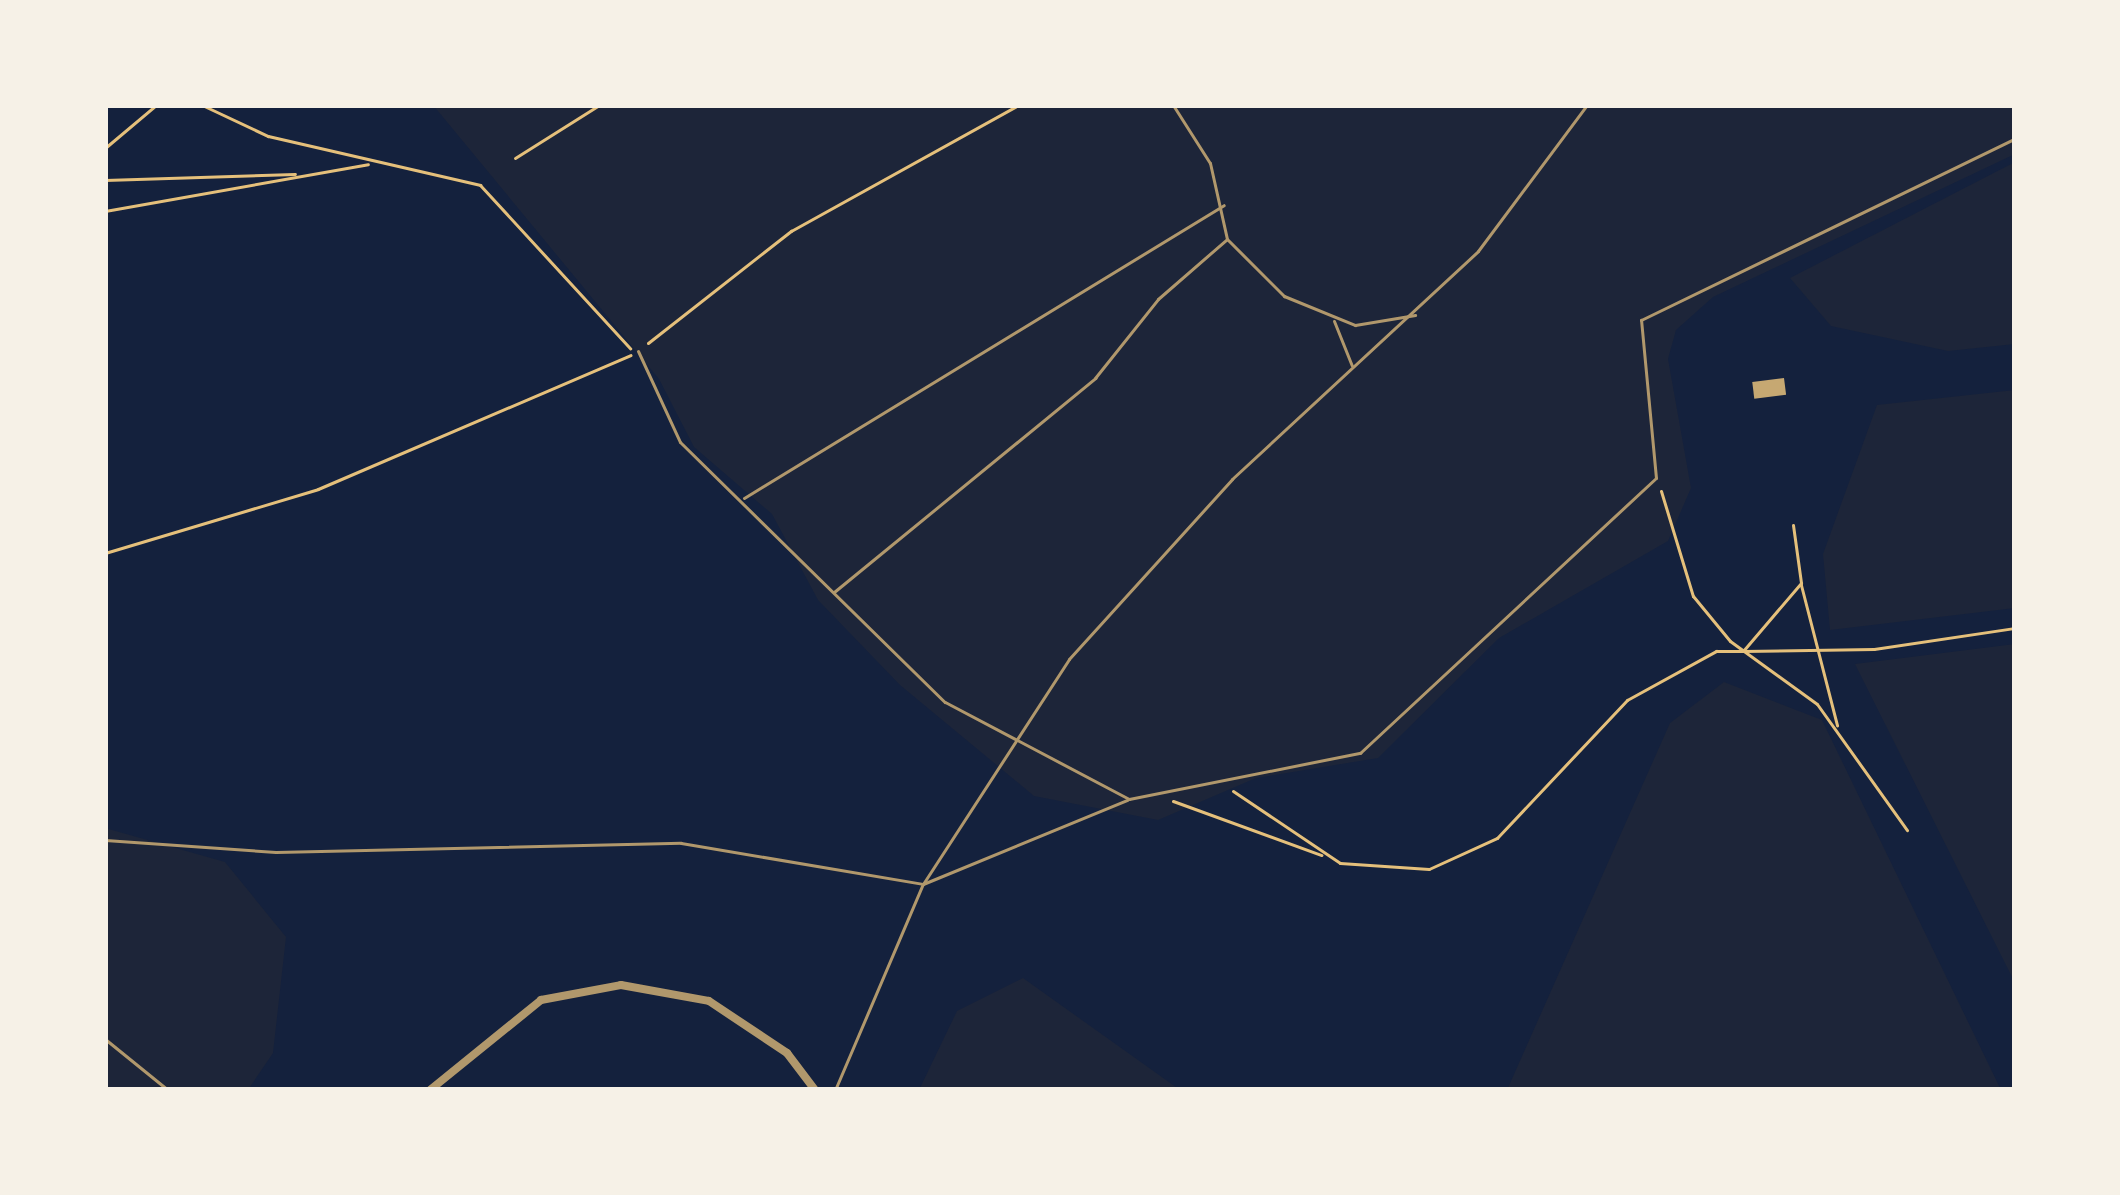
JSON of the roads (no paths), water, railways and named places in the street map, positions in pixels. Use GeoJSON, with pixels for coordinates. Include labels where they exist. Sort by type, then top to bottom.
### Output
{"type":"FeatureCollection","features":[{"type":"Feature","properties":{"kind":"street"},"geometry":{"type":"LineString","coordinates":[[430,1090],[541,1000],[621,985],[709,1001],[787,1054],[815,1090]]}},
{"type":"Feature","properties":{"kind":"lane"},"geometry":{"type":"LineString","coordinates":[[1173,105],[1224,205],[1227,239],[1284,296],[1333,320],[1416,315]]}},
{"type":"Feature","properties":{"kind":"lane"},"geometry":{"type":"LineString","coordinates":[[835,1090],[923,884],[1009,742],[1232,479],[1416,315],[1586,105]]}},
{"type":"Feature","properties":{"kind":"lane"},"geometry":{"type":"LineString","coordinates":[[105,841],[276,852],[681,843],[923,884],[1129,799],[1360,753],[1656,478],[1641,320],[2015,139]]}},
{"type":"Feature","properties":{"kind":"lane"},"geometry":{"type":"LineString","coordinates":[[744,498],[1224,205]]}},
{"type":"Feature","properties":{"kind":"lane"},"geometry":{"type":"LineString","coordinates":[[832,593],[1095,378],[1227,239]]}},
{"type":"Feature","properties":{"kind":"lane"},"geometry":{"type":"LineString","coordinates":[[1333,320],[1352,370]]}},
{"type":"Feature","properties":{"kind":"lane"},"geometry":{"type":"LineString","coordinates":[[638,351],[680,442],[744,498],[832,593],[945,702],[1009,742],[1129,799]]}},
{"type":"Feature","properties":{"kind":"lane"},"geometry":{"type":"LineString","coordinates":[[105,1040],[168,1090]]}}]}
